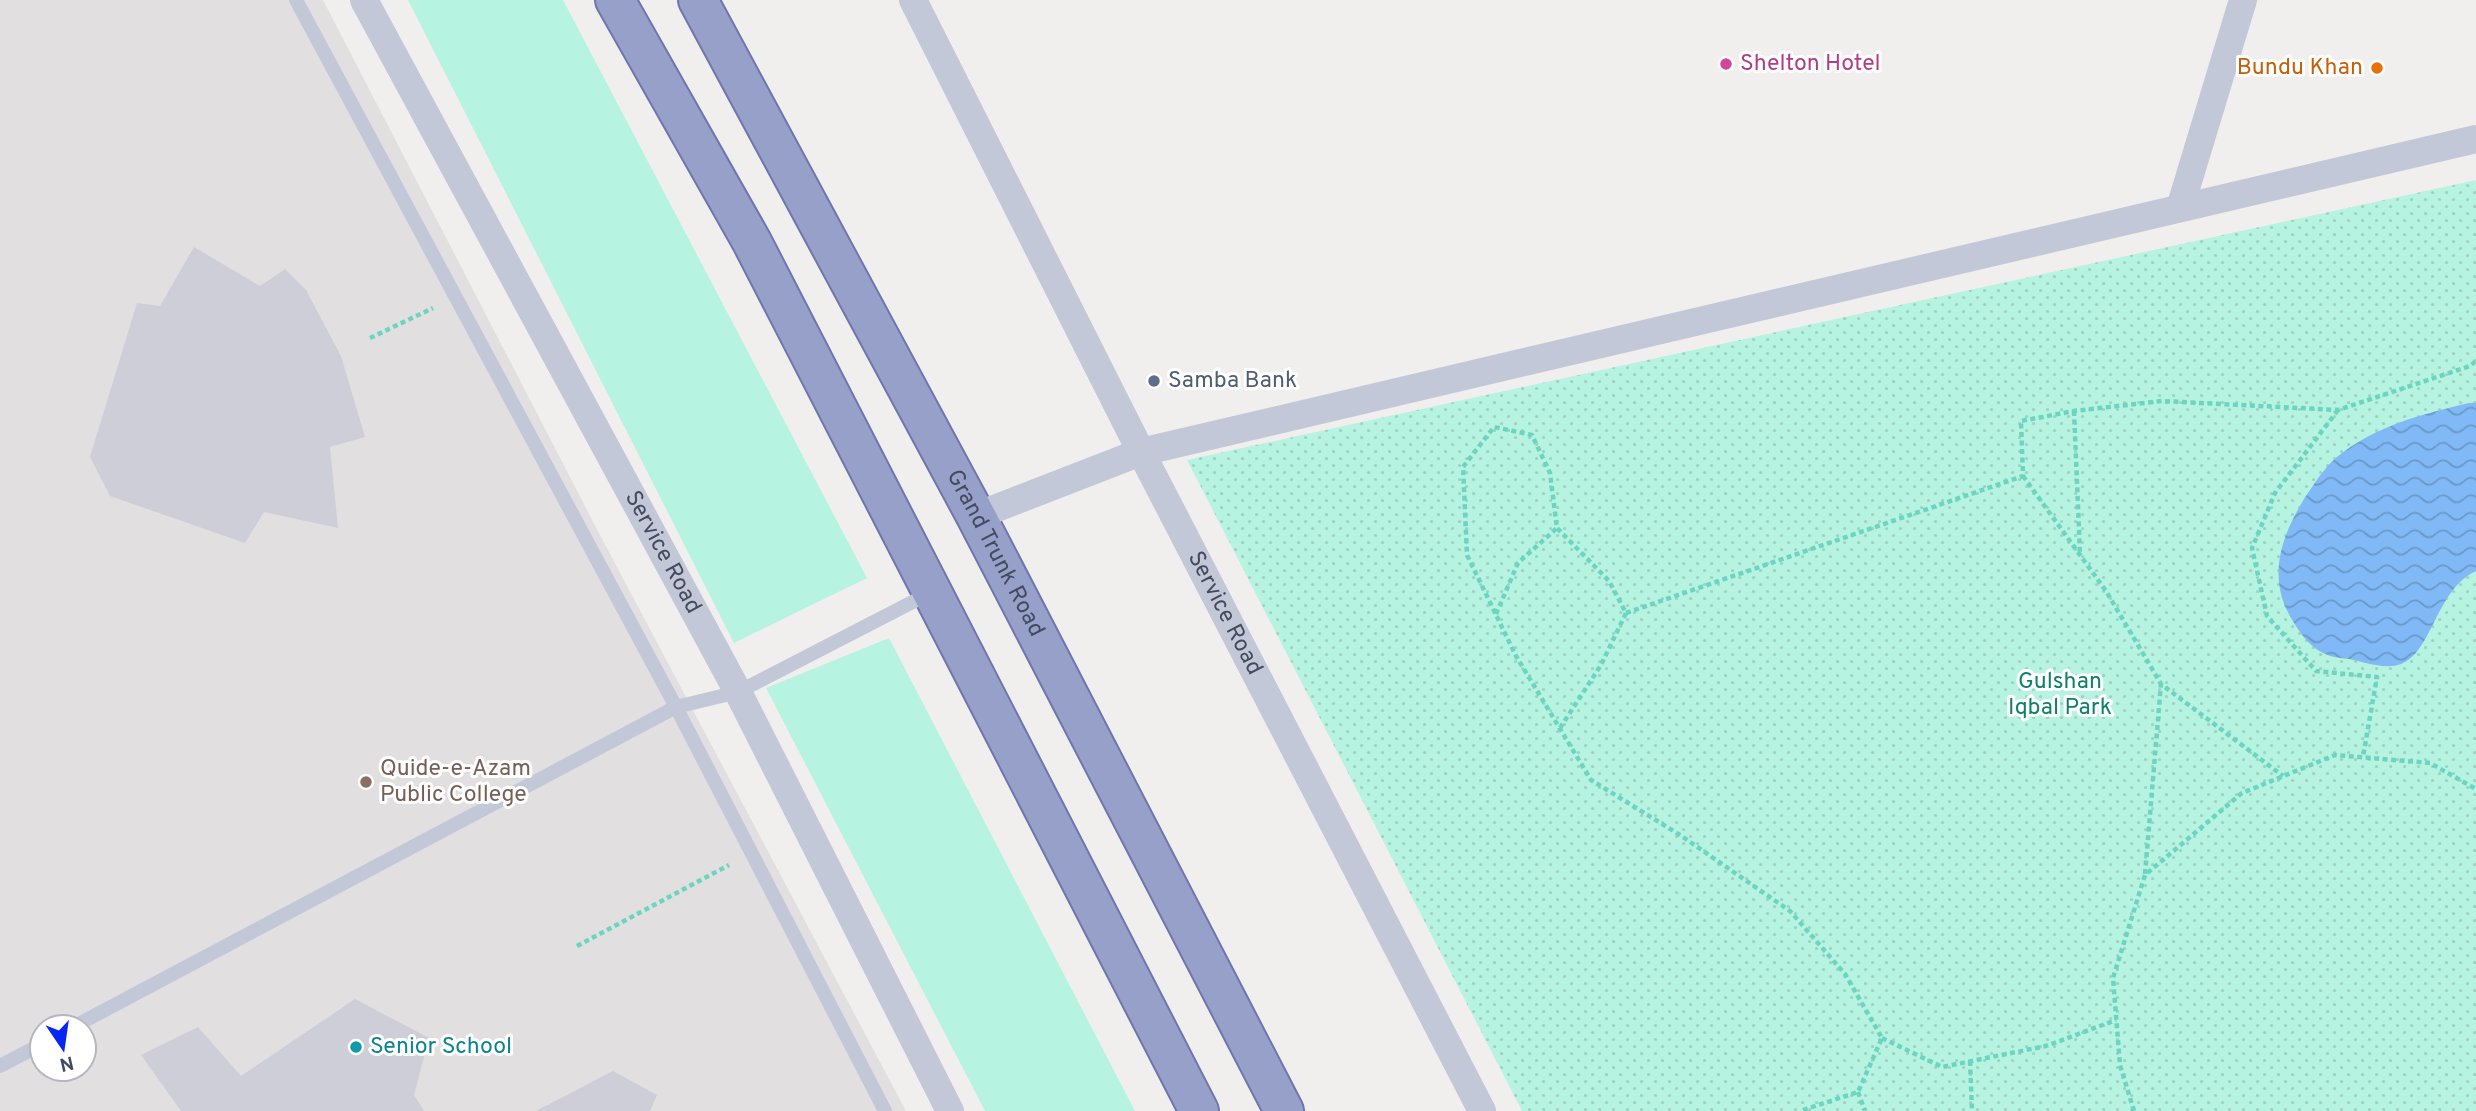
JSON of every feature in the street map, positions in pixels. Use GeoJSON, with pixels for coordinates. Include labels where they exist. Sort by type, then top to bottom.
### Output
{"type":"FeatureCollection","features":[{"type":"Feature","properties":{"kind":"highway"},"geometry":{"type":"LineString","coordinates":[[615,0],[752,242],[1199,1111]]}},
{"type":"Feature","properties":{"kind":"highway","name":"Grand Trunk Road"},"geometry":{"type":"LineString","coordinates":[[698,0],[976,516],[1284,1111]]}},
{"type":"Feature","properties":{"kind":"street","name":"Service Road"},"geometry":{"type":"LineString","coordinates":[[364,0],[737,692],[950,1111]]}},
{"type":"Feature","properties":{"kind":"street","name":"Service Road"},"geometry":{"type":"LineString","coordinates":[[913,0],[1141,452],[1482,1111]]}},
{"type":"Feature","properties":{"kind":"street"},"geometry":{"type":"LineString","coordinates":[[2180,208],[2242,0]]}},
{"type":"Feature","properties":{"kind":"street"},"geometry":{"type":"LineString","coordinates":[[976,516],[1141,452],[2476,139]]}},
{"type":"Feature","properties":{"kind":"lane"},"geometry":{"type":"LineString","coordinates":[[296,0],[676,707],[885,1111]]}},
{"type":"Feature","properties":{"kind":"lane"},"geometry":{"type":"LineString","coordinates":[[98,1014],[676,707],[737,692],[932,593]]}},
{"type":"Feature","properties":{"kind":"lane"},"geometry":{"type":"LineString","coordinates":[[0,1066],[28,1051]]}},
{"type":"Feature","properties":{"kind":"path"},"geometry":{"type":"LineString","coordinates":[[370,338],[456,297]]}},
{"type":"Feature","properties":{"kind":"path"},"geometry":{"type":"LineString","coordinates":[[2284,776],[2161,684],[2106,591],[2023,476],[2021,421],[2074,411],[2162,401],[2338,410],[2470,366],[2476,361]]}},
{"type":"Feature","properties":{"kind":"path"},"geometry":{"type":"LineString","coordinates":[[2338,410],[2275,493],[2252,548],[2267,617],[2316,671],[2377,677],[2363,758]]}},
{"type":"Feature","properties":{"kind":"path"},"geometry":{"type":"LineString","coordinates":[[2074,411],[2080,555]]}},
{"type":"Feature","properties":{"kind":"path"},"geometry":{"type":"LineString","coordinates":[[1626,613],[1609,581],[1557,528],[1550,473],[1532,435],[1494,427],[1463,467],[1467,555],[1516,656],[1591,780],[1680,835],[1790,911],[1844,974],[1882,1038],[1942,1067],[2046,1046],[2116,1020]]}},
{"type":"Feature","properties":{"kind":"path"},"geometry":{"type":"LineString","coordinates":[[1560,728],[1601,665],[1626,613],[2023,476]]}},
{"type":"Feature","properties":{"kind":"path"},"geometry":{"type":"LineString","coordinates":[[1496,614],[1518,563],[1557,528]]}},
{"type":"Feature","properties":{"kind":"path"},"geometry":{"type":"LineString","coordinates":[[2134,1111],[2120,1065],[2113,978],[2145,875],[2161,684]]}},
{"type":"Feature","properties":{"kind":"path"},"geometry":{"type":"LineString","coordinates":[[2145,875],[2242,793],[2335,755],[2430,763],[2476,789]]}},
{"type":"Feature","properties":{"kind":"path"},"geometry":{"type":"LineString","coordinates":[[577,946],[752,853]]}},
{"type":"Feature","properties":{"kind":"path"},"geometry":{"type":"LineString","coordinates":[[1865,1111],[1858,1092],[1882,1038]]}},
{"type":"Feature","properties":{"kind":"path"},"geometry":{"type":"LineString","coordinates":[[1970,1061],[1972,1111]]}},
{"type":"Feature","properties":{"kind":"path"},"geometry":{"type":"LineString","coordinates":[[1800,1111],[1858,1092]]}},
{"type":"Feature","properties":{"kind":"shaded area","name":"Quide-e-Azam Public College"},"geometry":{"type":"Polygon","coordinates":[[[0,0],[323,0],[601,537],[906,1111],[0,1111],[0,0]]]}},
{"type":"Feature","properties":{"kind":"green space"},"geometry":{"type":"Polygon","coordinates":[[[408,0],[563,0],[867,578],[734,643],[408,0]]]}},
{"type":"Feature","properties":{"kind":"green space","name":"Gulshan Iqbal Park"},"geometry":{"type":"Polygon","coordinates":[[[2476,180],[2476,1111],[1522,1111],[1187,460],[2476,180]]]}},
{"type":"Feature","properties":{"kind":"green space"},"geometry":{"type":"Polygon","coordinates":[[[889,638],[1135,1111],[985,1111],[766,688],[889,638]]]}},
{"type":"Feature","properties":{"kind":"water"},"geometry":{"type":"Polygon","coordinates":[[[2476,403],[2476,571],[2452,592],[2420,647],[2411,658],[2401,664],[2375,665],[2332,656],[2318,650],[2294,623],[2280,591],[2283,544],[2304,499],[2332,461],[2367,437],[2417,417],[2476,403]]]}},
{"type":"Feature","properties":{"kind":"building"},"geometry":{"type":"Polygon","coordinates":[[[194,247],[260,286],[285,269],[306,290],[341,356],[365,437],[330,447],[338,528],[264,512],[245,543],[110,496],[90,457],[137,303],[160,306],[194,247]]]}},
{"type":"Feature","properties":{"kind":"building","name":"Senior School"},"geometry":{"type":"Polygon","coordinates":[[[355,999],[429,1038],[414,1095],[424,1111],[181,1111],[141,1055],[198,1027],[241,1076],[355,999]]]}},
{"type":"Feature","properties":{"kind":"building","name":"Senior School"},"geometry":{"type":"Polygon","coordinates":[[[613,1071],[657,1095],[650,1111],[536,1111],[613,1071]]]}},
{"type":"Feature","properties":{"kind":"place","name":"Shelton Hotel"},"geometry":{"type":"Point","coordinates":[1726,64]}},
{"type":"Feature","properties":{"kind":"place","name":"Bundu Khan"},"geometry":{"type":"Point","coordinates":[2377,68]}},
{"type":"Feature","properties":{"kind":"place","name":"Samba Bank"},"geometry":{"type":"Point","coordinates":[1154,381]}},
{"type":"Feature","properties":{"kind":"place","name":"Quide-e-Azam Public College"},"geometry":{"type":"Point","coordinates":[366,782]}},
{"type":"Feature","properties":{"kind":"place","name":"Senior School"},"geometry":{"type":"Point","coordinates":[356,1047]}}]}
